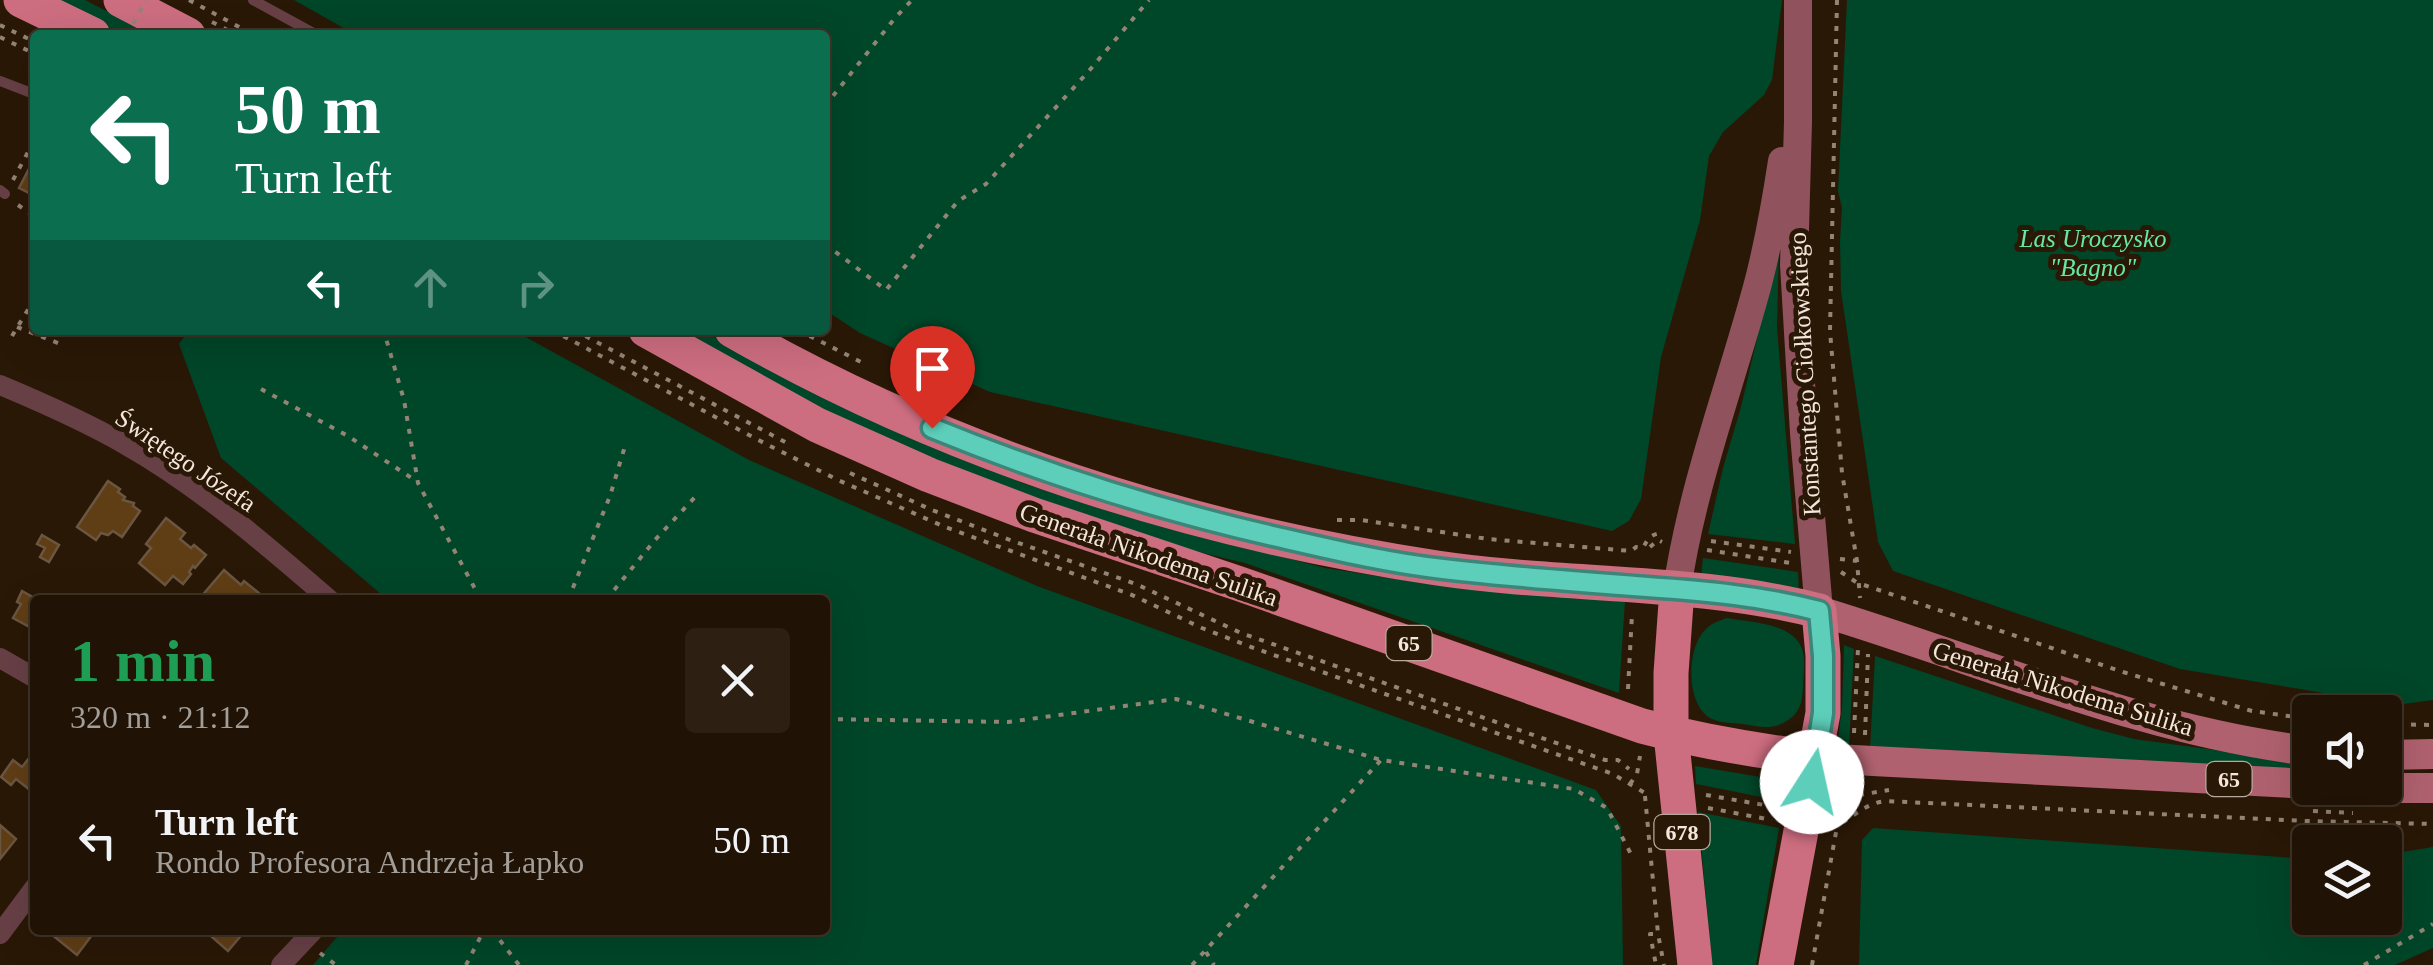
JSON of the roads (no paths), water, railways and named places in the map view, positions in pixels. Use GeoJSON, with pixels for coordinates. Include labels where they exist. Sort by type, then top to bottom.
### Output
{"type":"FeatureCollection","features":[{"type":"Feature","properties":{"kind":"highway"},"geometry":{"type":"LineString","coordinates":[[21,0],[83,30]]}},
{"type":"Feature","properties":{"kind":"highway"},"geometry":{"type":"LineString","coordinates":[[122,0],[179,30]]}},
{"type":"Feature","properties":{"kind":"highway","name":"Generała Nikodema Sulika"},"geometry":{"type":"LineString","coordinates":[[651,335],[817,425],[982,496],[1671,734]]}},
{"type":"Feature","properties":{"kind":"highway","name":"Generała Nikodema Sulika"},"geometry":{"type":"LineString","coordinates":[[741,335],[838,387],[965,442],[1121,496],[1215,523],[1330,550],[1440,568],[1677,589]]}},
{"type":"Feature","properties":{"kind":"highway","name":"65"},"geometry":{"type":"LineString","coordinates":[[1677,589],[1755,597],[1819,611]]}},
{"type":"Feature","properties":{"kind":"highway","name":"678"},"geometry":{"type":"LineString","coordinates":[[1677,589],[1671,734],[1694,965]]}},
{"type":"Feature","properties":{"kind":"highway"},"geometry":{"type":"LineString","coordinates":[[1776,965],[1823,713],[1819,611]]}},
{"type":"Feature","properties":{"kind":"highway","name":"65"},"geometry":{"type":"LineString","coordinates":[[1671,734],[1816,758]]}},
{"type":"Feature","properties":{"kind":"main road","name":"Generała Nikodema Sulika"},"geometry":{"type":"LineString","coordinates":[[1819,611],[2110,707],[2203,732],[2292,748]]}},
{"type":"Feature","properties":{"kind":"main road"},"geometry":{"type":"LineString","coordinates":[[2402,755],[2433,754]]}},
{"type":"Feature","properties":{"kind":"main road","name":"Generała Nikodema Sulika"},"geometry":{"type":"LineString","coordinates":[[1816,758],[2292,783]]}},
{"type":"Feature","properties":{"kind":"main road"},"geometry":{"type":"LineString","coordinates":[[2402,788],[2433,788]]}},
{"type":"Feature","properties":{"kind":"street","name":"Konstantego Ciołkowskiego"},"geometry":{"type":"LineString","coordinates":[[1677,589],[1705,457],[1755,295],[1772,218],[1788,121],[1798,8]]}},
{"type":"Feature","properties":{"kind":"street","name":"Konstantego Ciołkowskiego"},"geometry":{"type":"LineString","coordinates":[[1798,8],[1794,264],[1819,611]]}},
{"type":"Feature","properties":{"kind":"street","name":"Świętego Józefa"},"geometry":{"type":"LineString","coordinates":[[0,385],[128,446],[239,523],[324,595]]}},
{"type":"Feature","properties":{"kind":"street"},"geometry":{"type":"LineString","coordinates":[[0,658],[30,675]]}},
{"type":"Feature","properties":{"kind":"street"},"geometry":{"type":"LineString","coordinates":[[0,934],[30,894]]}},
{"type":"Feature","properties":{"kind":"street"},"geometry":{"type":"LineString","coordinates":[[281,965],[309,935]]}},
{"type":"Feature","properties":{"kind":"lane"},"geometry":{"type":"LineString","coordinates":[[253,0],[308,30]]}},
{"type":"Feature","properties":{"kind":"lane"},"geometry":{"type":"LineString","coordinates":[[0,81],[30,92]]}},
{"type":"Feature","properties":{"kind":"park label","name":"Las Uroczysko \"Bagno\""},"geometry":{"type":"Point","coordinates":[2093,252]}}]}
